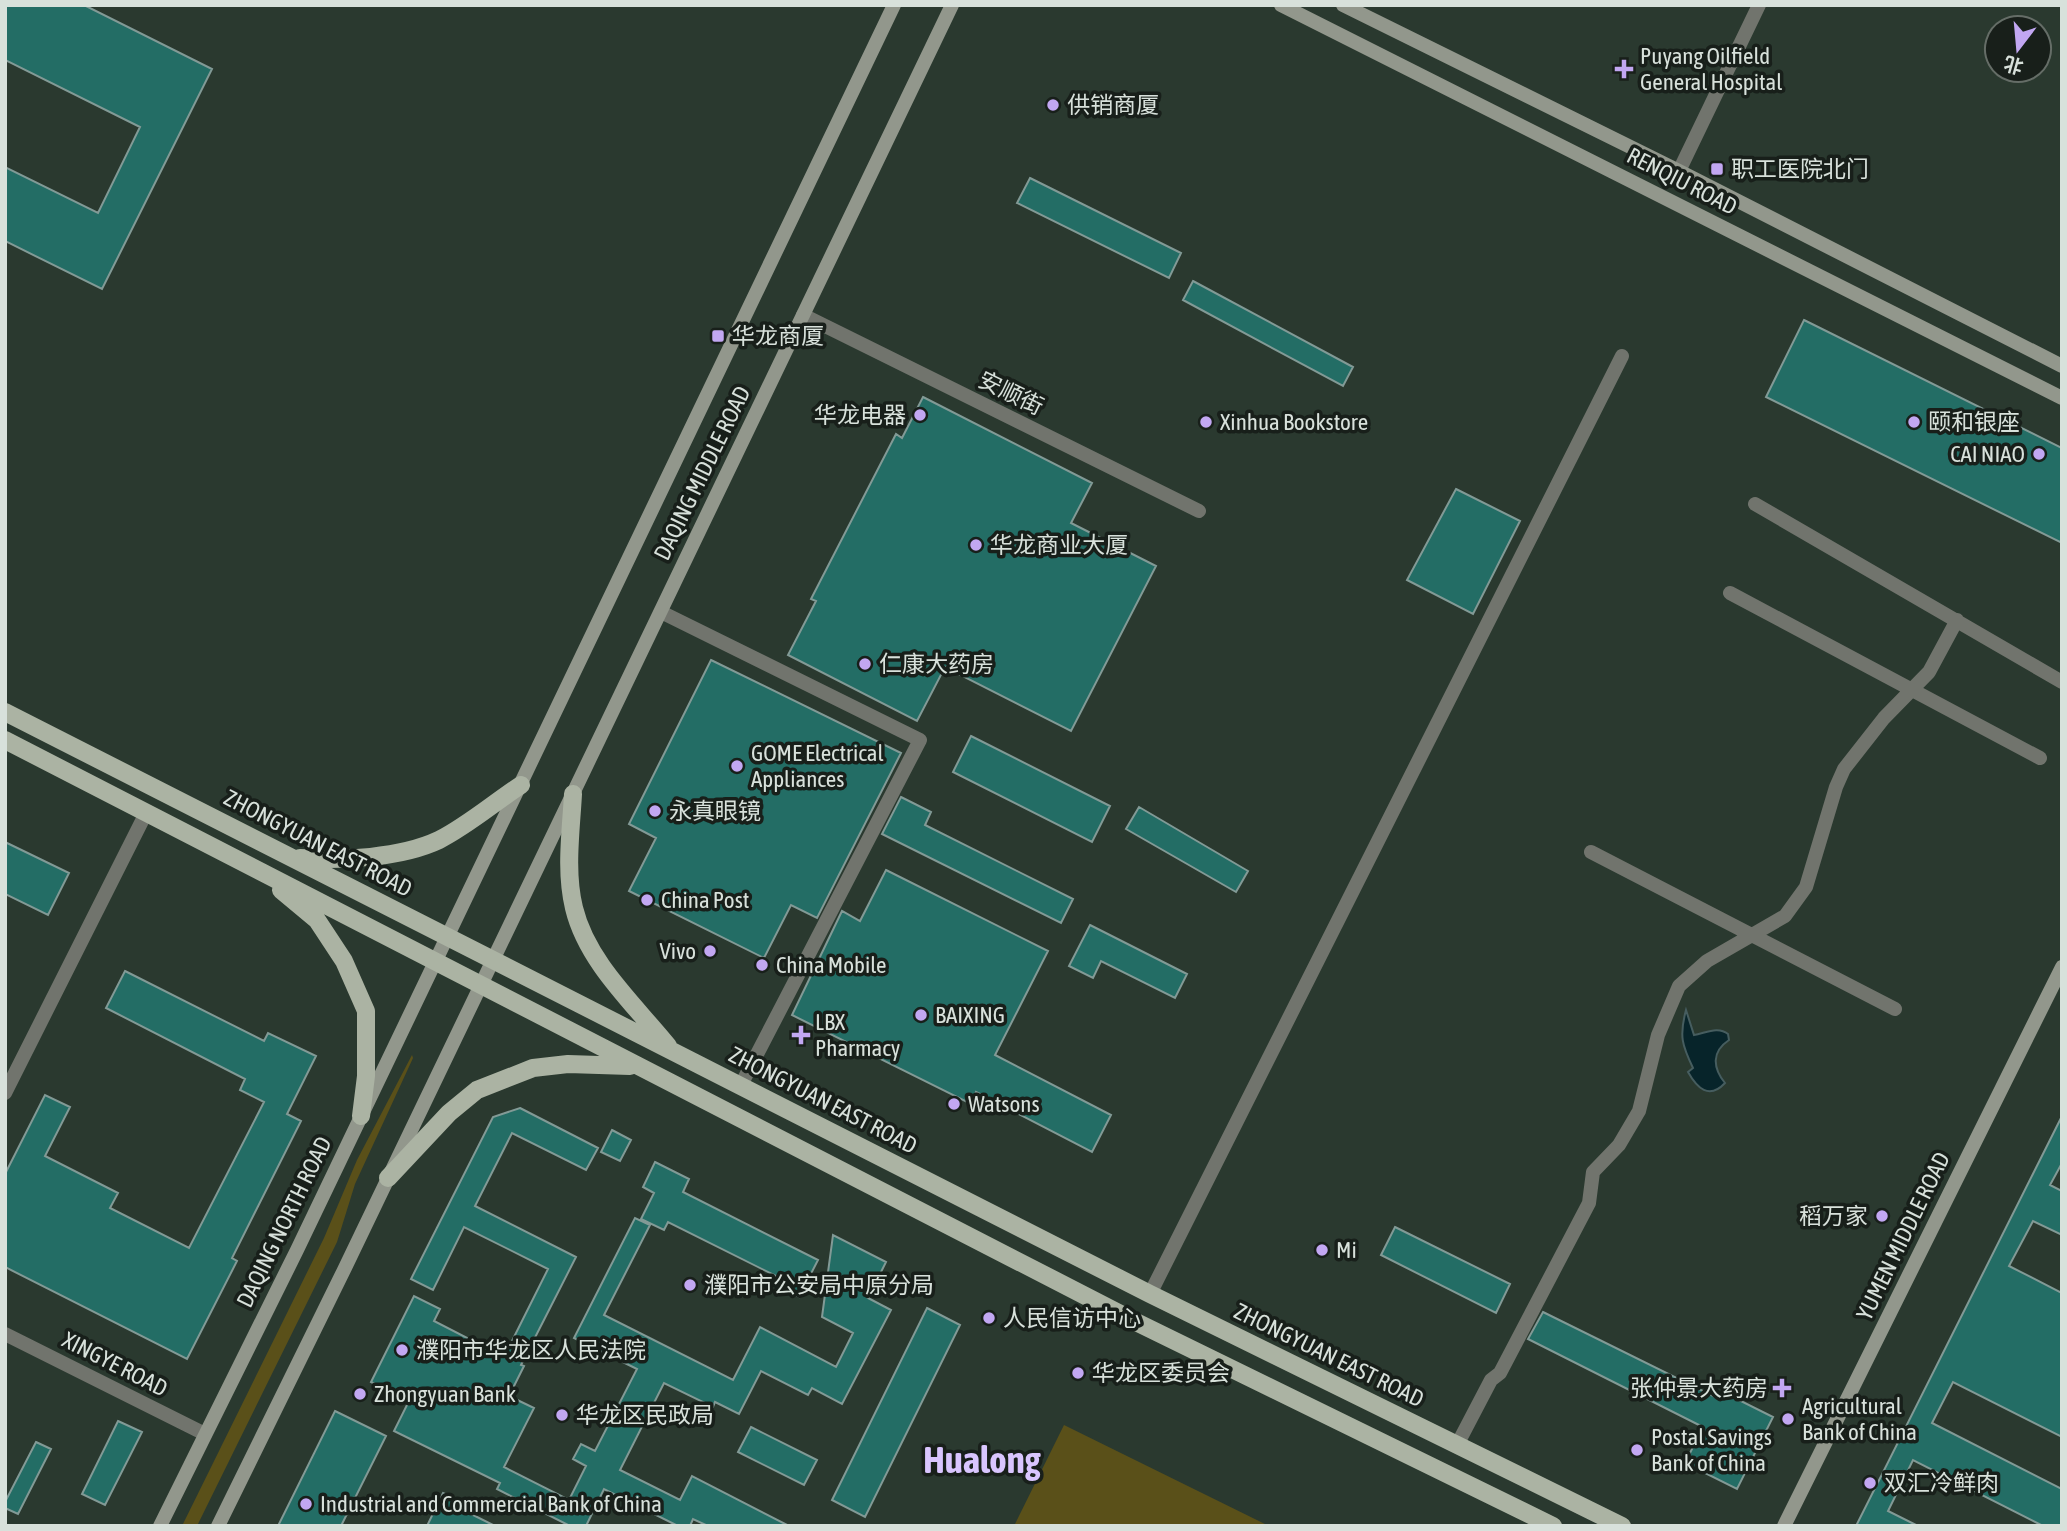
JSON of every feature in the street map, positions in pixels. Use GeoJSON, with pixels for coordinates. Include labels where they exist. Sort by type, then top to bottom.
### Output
{"type":"FeatureCollection","features":[{"type":"Feature","properties":{"kind":"main road","name":"DAQING MIDDLE ROAD"},"geometry":{"type":"LineString","coordinates":[[448,936],[894,5]]}},
{"type":"Feature","properties":{"kind":"main road","name":"DAQING MIDDLE ROAD"},"geometry":{"type":"LineString","coordinates":[[493,960],[951,5]]}},
{"type":"Feature","properties":{"kind":"main road","name":"RENQIU ROAD"},"geometry":{"type":"LineString","coordinates":[[1280,5],[2062,398]]}},
{"type":"Feature","properties":{"kind":"main road","name":"RENQIU ROAD"},"geometry":{"type":"LineString","coordinates":[[1343,5],[1679,171],[2062,366]]}},
{"type":"Feature","properties":{"kind":"main road","name":"ZHONGYUAN EAST ROAD"},"geometry":{"type":"LineString","coordinates":[[5,712],[1150,1294],[1622,1526]]}},
{"type":"Feature","properties":{"kind":"main road"},"geometry":{"type":"LineString","coordinates":[[5,740],[1124,1315],[1553,1526]]}},
{"type":"Feature","properties":{"kind":"main road"},"geometry":{"type":"LineString","coordinates":[[293,858],[327,860],[410,850],[440,839],[521,785]]}},
{"type":"Feature","properties":{"kind":"main road"},"geometry":{"type":"LineString","coordinates":[[573,794],[569,863],[574,908],[591,950],[673,1051]]}},
{"type":"Feature","properties":{"kind":"main road"},"geometry":{"type":"LineString","coordinates":[[254,868],[317,920],[344,961],[366,1011],[366,1076],[361,1116]]}},
{"type":"Feature","properties":{"kind":"main road","name":"DAQING NORTH ROAD"},"geometry":{"type":"LineString","coordinates":[[160,1526],[448,936]]}},
{"type":"Feature","properties":{"kind":"main road"},"geometry":{"type":"LineString","coordinates":[[218,1526],[493,960]]}},
{"type":"Feature","properties":{"kind":"main road","name":"YUMEN MIDDLE ROAD"},"geometry":{"type":"LineString","coordinates":[[1784,1526],[2062,967]]}},
{"type":"Feature","properties":{"kind":"main road"},"geometry":{"type":"LineString","coordinates":[[388,1178],[449,1113],[477,1090],[533,1068],[568,1064],[637,1066]]}},
{"type":"Feature","properties":{"kind":"street"},"geometry":{"type":"LineString","coordinates":[[1679,171],[1759,5]]}},
{"type":"Feature","properties":{"kind":"street","name":"安顺街"},"geometry":{"type":"LineString","coordinates":[[803,315],[1199,511]]}},
{"type":"Feature","properties":{"kind":"street"},"geometry":{"type":"LineString","coordinates":[[1150,1294],[1622,356]]}},
{"type":"Feature","properties":{"kind":"street"},"geometry":{"type":"LineString","coordinates":[[1755,504],[2062,682]]}},
{"type":"Feature","properties":{"kind":"street"},"geometry":{"type":"LineString","coordinates":[[1730,593],[2040,758]]}},
{"type":"Feature","properties":{"kind":"street"},"geometry":{"type":"LineString","coordinates":[[661,612],[920,740],[741,1085]]}},
{"type":"Feature","properties":{"kind":"street"},"geometry":{"type":"LineString","coordinates":[[1457,1445],[1491,1380],[1500,1373],[1589,1203],[1593,1172],[1619,1145],[1639,1111],[1658,1035],[1679,986],[1707,961],[1785,916],[1800,898],[1806,887],[1844,769],[1884,718],[1936,661],[1957,620]]}},
{"type":"Feature","properties":{"kind":"street"},"geometry":{"type":"LineString","coordinates":[[5,1093],[146,813]]}},
{"type":"Feature","properties":{"kind":"street"},"geometry":{"type":"LineString","coordinates":[[1591,852],[1895,1009]]}},
{"type":"Feature","properties":{"kind":"street","name":"XINGYE ROAD"},"geometry":{"type":"LineString","coordinates":[[5,1334],[205,1434]]}},
{"type":"Feature","properties":{"kind":"shaded area"},"geometry":{"type":"Polygon","coordinates":[[[412,1055],[413,1058],[355,1184],[337,1242],[197,1526],[182,1526],[324,1238],[357,1160],[412,1055]]]}},
{"type":"Feature","properties":{"kind":"shaded area"},"geometry":{"type":"Polygon","coordinates":[[[1064,1425],[1269,1526],[1014,1526],[1064,1425]]]}},
{"type":"Feature","properties":{"kind":"water"},"geometry":{"type":"Polygon","coordinates":[[[1686,1010],[1694,1035],[1716,1030],[1728,1034],[1729,1040],[1719,1050],[1716,1060],[1718,1072],[1725,1083],[1714,1091],[1699,1087],[1688,1072],[1693,1068],[1683,1040],[1686,1010]]]}},
{"type":"Feature","properties":{"kind":"building"},"geometry":{"type":"Polygon","coordinates":[[[5,5],[84,5],[212,69],[102,289],[5,241],[5,167],[98,213],[140,127],[5,60],[5,5]]]}},
{"type":"Feature","properties":{"kind":"building"},"geometry":{"type":"Polygon","coordinates":[[[1030,178],[1181,253],[1169,278],[1017,203],[1030,178]]]}},
{"type":"Feature","properties":{"kind":"building"},"geometry":{"type":"Polygon","coordinates":[[[1193,281],[1353,367],[1343,386],[1183,300],[1193,281]]]}},
{"type":"Feature","properties":{"kind":"building","name":"颐和银座"},"geometry":{"type":"Polygon","coordinates":[[[1804,320],[2062,448],[2062,543],[1766,397],[1804,320]]]}},
{"type":"Feature","properties":{"kind":"building","name":"华龙商业大厦"},"geometry":{"type":"Polygon","coordinates":[[[923,397],[1092,483],[1071,523],[1156,566],[1071,731],[945,667],[917,721],[788,655],[816,601],[811,599],[896,434],[902,438],[923,397]]]}},
{"type":"Feature","properties":{"kind":"building"},"geometry":{"type":"Polygon","coordinates":[[[1456,489],[1520,521],[1473,614],[1407,580],[1456,489]]]}},
{"type":"Feature","properties":{"kind":"building"},"geometry":{"type":"Polygon","coordinates":[[[711,660],[901,753],[817,918],[791,905],[764,958],[629,891],[656,838],[629,824],[711,660]]]}},
{"type":"Feature","properties":{"kind":"building"},"geometry":{"type":"Polygon","coordinates":[[[971,736],[1110,806],[1092,842],[953,772],[971,736]]]}},
{"type":"Feature","properties":{"kind":"building"},"geometry":{"type":"Polygon","coordinates":[[[901,797],[931,812],[925,825],[1073,899],[1061,923],[882,834],[901,797]]]}},
{"type":"Feature","properties":{"kind":"building"},"geometry":{"type":"Polygon","coordinates":[[[1139,807],[1248,871],[1236,892],[1126,829],[1139,807]]]}},
{"type":"Feature","properties":{"kind":"building"},"geometry":{"type":"Polygon","coordinates":[[[5,842],[69,873],[48,915],[5,894],[5,842]]]}},
{"type":"Feature","properties":{"kind":"building"},"geometry":{"type":"Polygon","coordinates":[[[886,870],[1048,951],[995,1055],[1111,1115],[1092,1152],[976,1092],[971,1104],[792,1015],[842,911],[860,921],[886,870]]]}},
{"type":"Feature","properties":{"kind":"building"},"geometry":{"type":"Polygon","coordinates":[[[1090,925],[1187,974],[1175,998],[1101,961],[1093,978],[1069,966],[1090,925]]]}},
{"type":"Feature","properties":{"kind":"building"},"geometry":{"type":"Polygon","coordinates":[[[125,971],[264,1041],[268,1033],[316,1056],[287,1114],[301,1121],[232,1258],[237,1261],[187,1359],[5,1267],[5,1174],[45,1095],[70,1107],[45,1156],[118,1193],[110,1208],[189,1248],[264,1102],[240,1090],[245,1079],[106,1008],[125,971]]]}},
{"type":"Feature","properties":{"kind":"building"},"geometry":{"type":"Polygon","coordinates":[[[520,1108],[598,1148],[586,1170],[512,1133],[475,1206],[576,1257],[521,1365],[524,1366],[509,1396],[534,1408],[504,1467],[569,1500],[586,1466],[573,1459],[581,1444],[595,1451],[637,1369],[574,1338],[635,1218],[650,1225],[604,1315],[733,1380],[760,1327],[836,1367],[853,1333],[822,1317],[833,1235],[886,1262],[868,1298],[891,1310],[842,1404],[812,1388],[808,1395],[761,1371],[739,1414],[715,1402],[713,1407],[664,1383],[620,1470],[680,1500],[692,1476],[789,1526],[708,1526],[693,1519],[690,1526],[678,1526],[604,1489],[586,1526],[570,1526],[497,1489],[500,1483],[394,1431],[409,1401],[371,1382],[414,1296],[440,1309],[434,1321],[504,1357],[548,1269],[464,1227],[433,1290],[411,1279],[493,1117],[520,1108]]]}},
{"type":"Feature","properties":{"kind":"building"},"geometry":{"type":"Polygon","coordinates":[[[2062,1116],[2062,1163],[2050,1185],[2062,1191],[2062,1235],[2033,1221],[2009,1266],[2062,1293],[2062,1437],[1953,1382],[1932,1423],[2062,1489],[2062,1526],[2043,1526],[1913,1460],[1888,1511],[1918,1526],[1856,1526],[2062,1116]]]}},
{"type":"Feature","properties":{"kind":"building"},"geometry":{"type":"Polygon","coordinates":[[[612,1130],[631,1140],[620,1161],[601,1152],[612,1130]]]}},
{"type":"Feature","properties":{"kind":"building"},"geometry":{"type":"Polygon","coordinates":[[[655,1162],[689,1179],[683,1192],[818,1260],[799,1297],[784,1290],[788,1282],[668,1222],[664,1230],[641,1219],[654,1193],[643,1187],[655,1162]]]}},
{"type":"Feature","properties":{"kind":"building"},"geometry":{"type":"Polygon","coordinates":[[[1395,1227],[1510,1284],[1496,1313],[1381,1255],[1395,1227]]]}},
{"type":"Feature","properties":{"kind":"building"},"geometry":{"type":"Polygon","coordinates":[[[927,1308],[960,1325],[865,1517],[832,1500],[927,1308]]]}},
{"type":"Feature","properties":{"kind":"building"},"geometry":{"type":"Polygon","coordinates":[[[1543,1312],[1717,1398],[1721,1391],[1773,1417],[1737,1489],[1685,1463],[1703,1427],[1528,1339],[1543,1312]]]}},
{"type":"Feature","properties":{"kind":"building"},"geometry":{"type":"Polygon","coordinates":[[[335,1411],[386,1436],[341,1526],[278,1526],[335,1411]]]}},
{"type":"Feature","properties":{"kind":"building"},"geometry":{"type":"Polygon","coordinates":[[[118,1421],[142,1432],[105,1505],[82,1494],[118,1421]]]}},
{"type":"Feature","properties":{"kind":"building"},"geometry":{"type":"Polygon","coordinates":[[[751,1427],[817,1460],[804,1485],[738,1452],[751,1427]]]}},
{"type":"Feature","properties":{"kind":"building"},"geometry":{"type":"Polygon","coordinates":[[[36,1442],[51,1449],[18,1514],[5,1508],[5,1502],[36,1442]]]}},
{"type":"Feature","properties":{"kind":"building"},"geometry":{"type":"Polygon","coordinates":[[[443,1493],[466,1504],[463,1510],[495,1526],[427,1526],[443,1493]]]}},
{"type":"Feature","properties":{"kind":"place","name":"Puyang Oilfield General Hospital"},"geometry":{"type":"Point","coordinates":[1624,69]}},
{"type":"Feature","properties":{"kind":"place","name":"供销商厦"},"geometry":{"type":"Point","coordinates":[1053,105]}},
{"type":"Feature","properties":{"kind":"place","name":"职工医院北门"},"geometry":{"type":"Point","coordinates":[1717,169]}},
{"type":"Feature","properties":{"kind":"place","name":"华龙商厦"},"geometry":{"type":"Point","coordinates":[718,336]}},
{"type":"Feature","properties":{"kind":"place","name":"华龙电器"},"geometry":{"type":"Point","coordinates":[920,415]}},
{"type":"Feature","properties":{"kind":"place","name":"Xinhua Bookstore"},"geometry":{"type":"Point","coordinates":[1206,422]}},
{"type":"Feature","properties":{"kind":"place","name":"颐和银座"},"geometry":{"type":"Point","coordinates":[1914,422]}},
{"type":"Feature","properties":{"kind":"place","name":"CAI NIAO"},"geometry":{"type":"Point","coordinates":[2039,454]}},
{"type":"Feature","properties":{"kind":"place","name":"华龙商业大厦"},"geometry":{"type":"Point","coordinates":[976,545]}},
{"type":"Feature","properties":{"kind":"place","name":"仁康大药房"},"geometry":{"type":"Point","coordinates":[865,664]}},
{"type":"Feature","properties":{"kind":"place","name":"GOME Electrical Appliances"},"geometry":{"type":"Point","coordinates":[737,766]}},
{"type":"Feature","properties":{"kind":"place","name":"永真眼镜"},"geometry":{"type":"Point","coordinates":[655,811]}},
{"type":"Feature","properties":{"kind":"place","name":"China Post"},"geometry":{"type":"Point","coordinates":[647,900]}},
{"type":"Feature","properties":{"kind":"place","name":"Vivo"},"geometry":{"type":"Point","coordinates":[710,951]}},
{"type":"Feature","properties":{"kind":"place","name":"China Mobile"},"geometry":{"type":"Point","coordinates":[762,965]}},
{"type":"Feature","properties":{"kind":"place","name":"BAIXING"},"geometry":{"type":"Point","coordinates":[921,1015]}},
{"type":"Feature","properties":{"kind":"place","name":"LBX Pharmacy"},"geometry":{"type":"Point","coordinates":[801,1035]}},
{"type":"Feature","properties":{"kind":"place","name":"Watsons"},"geometry":{"type":"Point","coordinates":[954,1104]}},
{"type":"Feature","properties":{"kind":"place","name":"稻万家"},"geometry":{"type":"Point","coordinates":[1882,1216]}},
{"type":"Feature","properties":{"kind":"place","name":"Mi"},"geometry":{"type":"Point","coordinates":[1322,1250]}},
{"type":"Feature","properties":{"kind":"place","name":"濮阳市公安局中原分局"},"geometry":{"type":"Point","coordinates":[690,1285]}},
{"type":"Feature","properties":{"kind":"place","name":"人民信访中心"},"geometry":{"type":"Point","coordinates":[989,1318]}},
{"type":"Feature","properties":{"kind":"place","name":"濮阳市华龙区人民法院"},"geometry":{"type":"Point","coordinates":[402,1350]}},
{"type":"Feature","properties":{"kind":"place","name":"华龙区委员会"},"geometry":{"type":"Point","coordinates":[1078,1373]}},
{"type":"Feature","properties":{"kind":"place","name":"张仲景大药房"},"geometry":{"type":"Point","coordinates":[1782,1388]}},
{"type":"Feature","properties":{"kind":"place","name":"Zhongyuan Bank"},"geometry":{"type":"Point","coordinates":[360,1394]}},
{"type":"Feature","properties":{"kind":"place","name":"华龙区民政局"},"geometry":{"type":"Point","coordinates":[562,1415]}},
{"type":"Feature","properties":{"kind":"place","name":"Agricultural Bank of China"},"geometry":{"type":"Point","coordinates":[1788,1419]}},
{"type":"Feature","properties":{"kind":"place","name":"Postal Savings Bank of China"},"geometry":{"type":"Point","coordinates":[1637,1450]}},
{"type":"Feature","properties":{"kind":"place","name":"双汇冷鲜肉"},"geometry":{"type":"Point","coordinates":[1870,1483]}},
{"type":"Feature","properties":{"kind":"place","name":"Industrial and Commercial Bank of China"},"geometry":{"type":"Point","coordinates":[306,1504]}},
{"type":"Feature","properties":{"kind":"district","name":"Hualong"},"geometry":{"type":"Point","coordinates":[982,1460]}}]}
